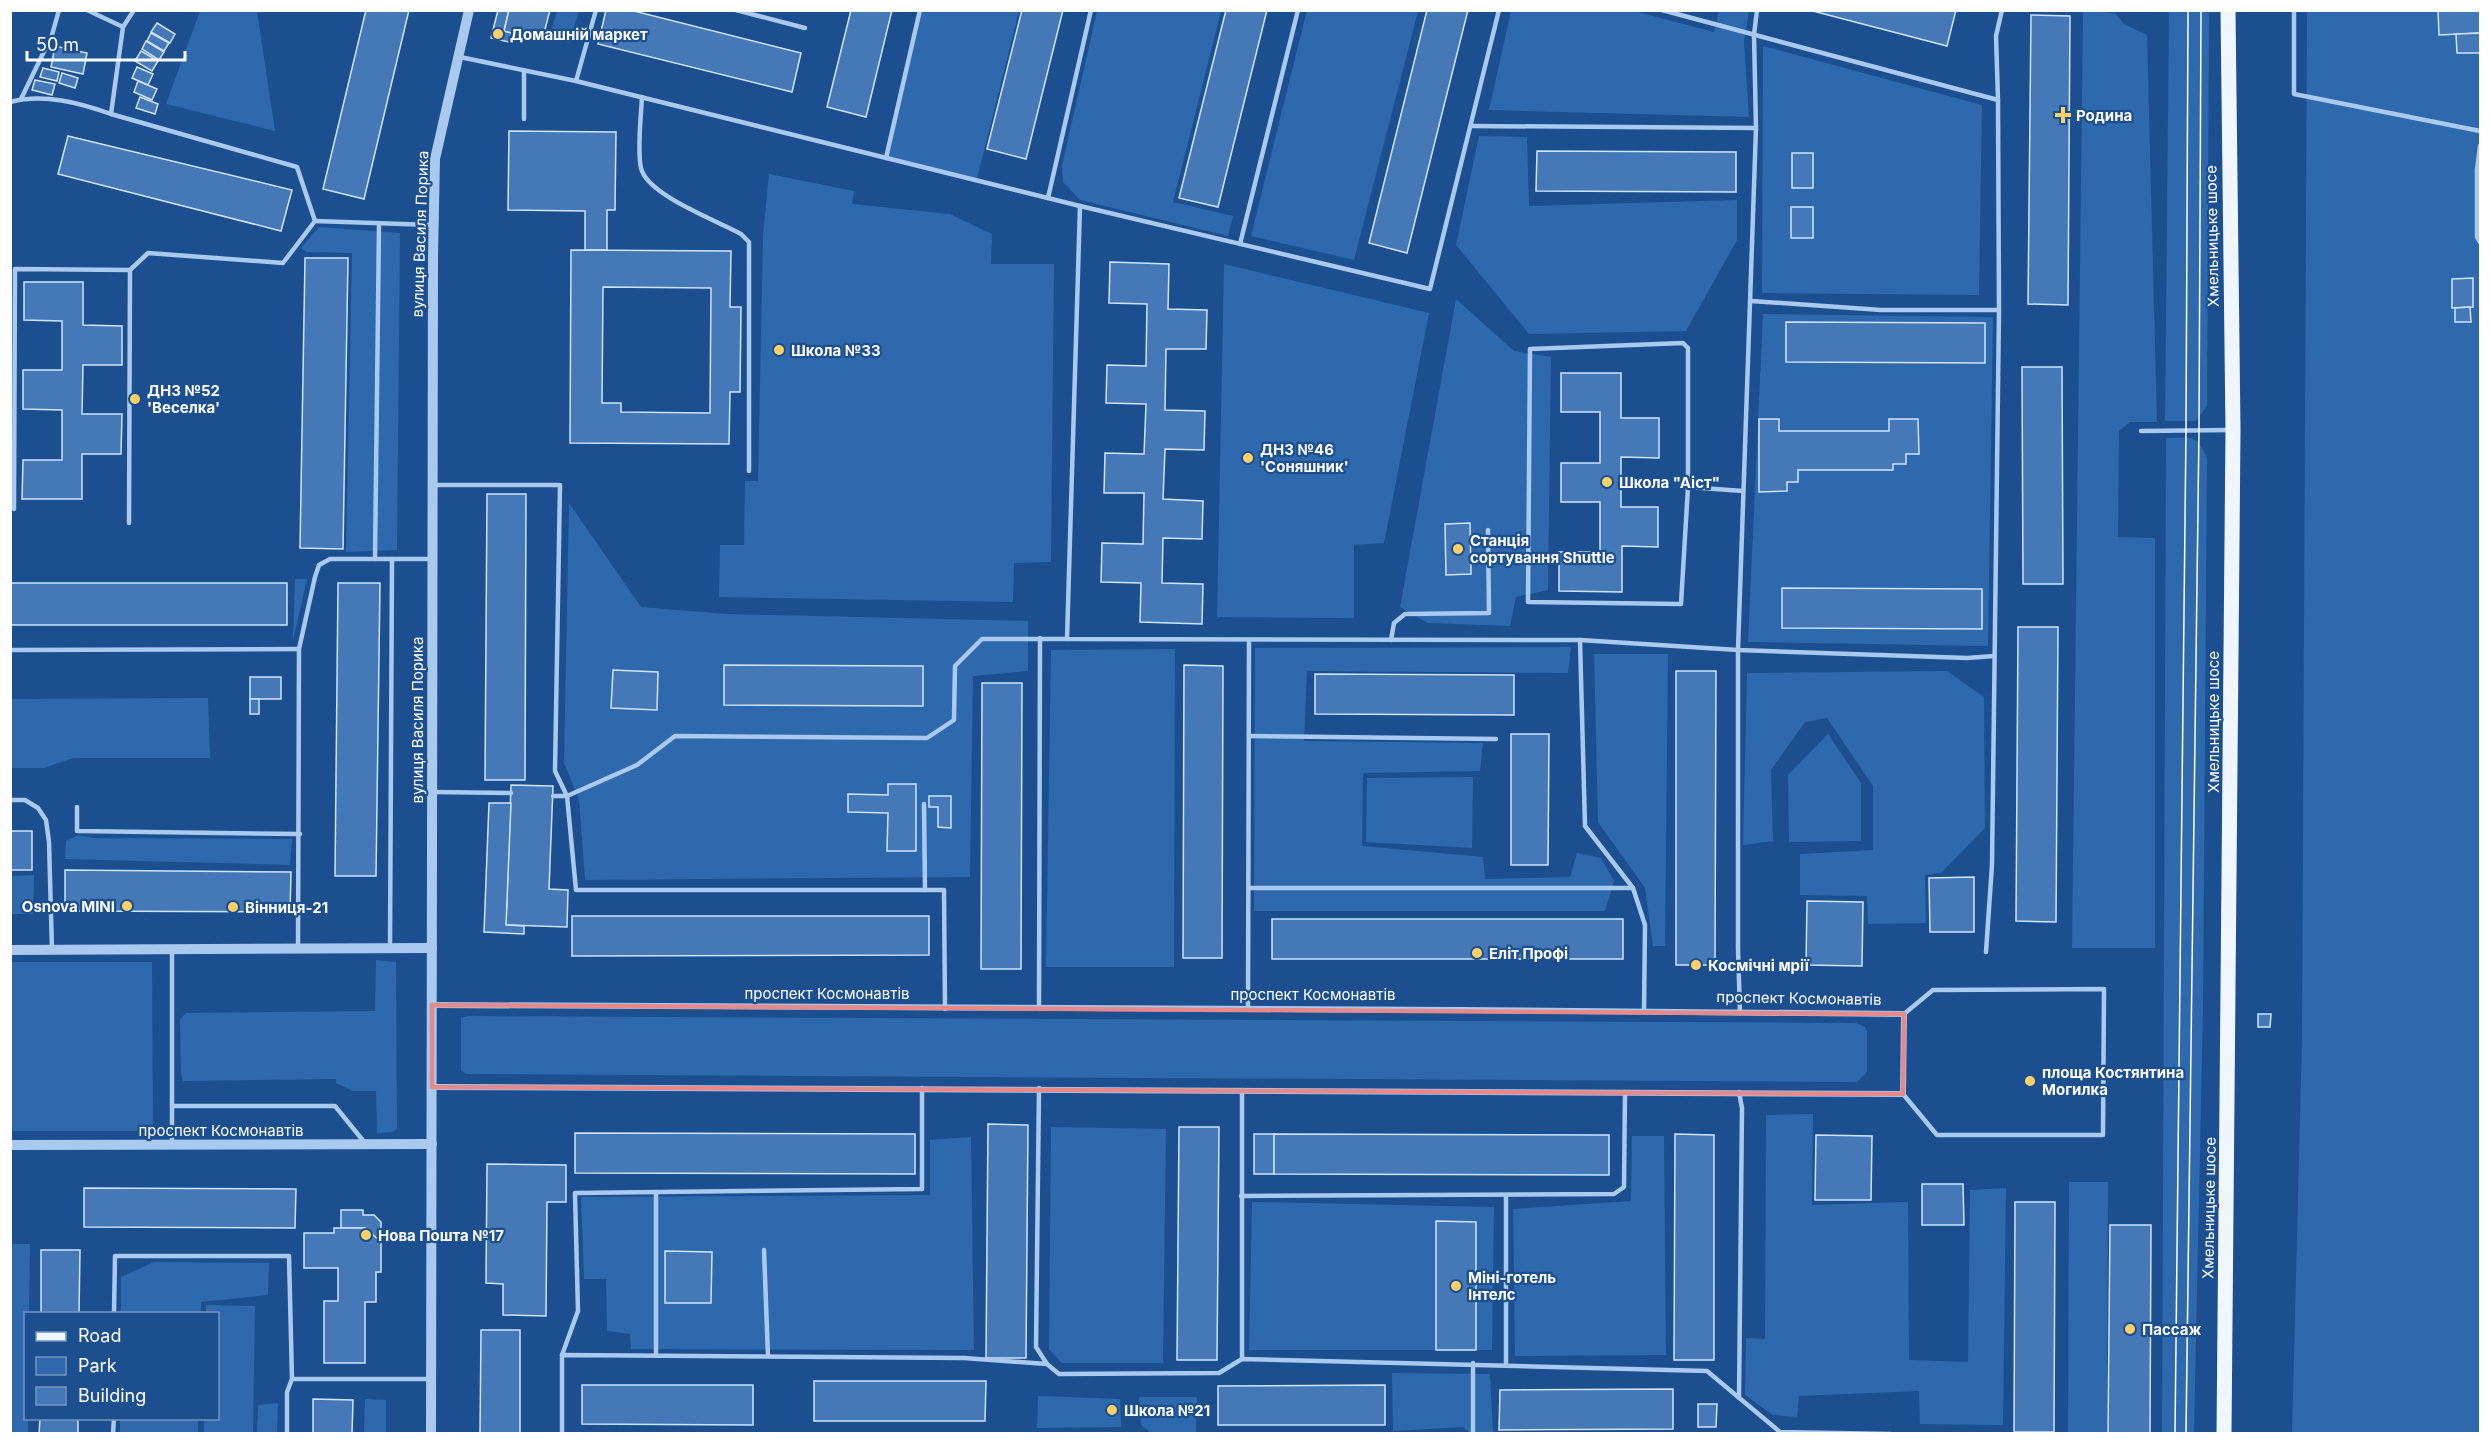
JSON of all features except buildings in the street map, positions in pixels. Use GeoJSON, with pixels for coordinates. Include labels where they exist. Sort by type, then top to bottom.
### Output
{"type":"FeatureCollection","features":[{"type":"Feature","properties":{"kind":"main road","name":"Хмельницьке шосе"},"geometry":{"type":"LineString","coordinates":[[2224,1434],[2233,430],[2228,10]]}},
{"type":"Feature","properties":{"kind":"street","name":"вулиця Василя Порика"},"geometry":{"type":"LineString","coordinates":[[431,1434],[433,225],[435,159],[469,10]]}},
{"type":"Feature","properties":{"kind":"street"},"geometry":{"type":"LineString","coordinates":[[10,950],[432,948]]}},
{"type":"Feature","properties":{"kind":"street","name":"проспект Космонавтів"},"geometry":{"type":"LineString","coordinates":[[432,1005],[1904,1014]]}},
{"type":"Feature","properties":{"kind":"street"},"geometry":{"type":"LineString","coordinates":[[432,1087],[1039,1088],[1903,1094],[1904,1014]]}},
{"type":"Feature","properties":{"kind":"street","name":"проспект Космонавтів"},"geometry":{"type":"LineString","coordinates":[[10,1145],[432,1144]]}},
{"type":"Feature","properties":{"kind":"lane"},"geometry":{"type":"LineString","coordinates":[[21,99],[52,34],[59,10]]}},
{"type":"Feature","properties":{"kind":"lane"},"geometry":{"type":"LineString","coordinates":[[87,10],[123,27]]}},
{"type":"Feature","properties":{"kind":"lane"},"geometry":{"type":"LineString","coordinates":[[111,114],[123,27],[134,10]]}},
{"type":"Feature","properties":{"kind":"lane"},"geometry":{"type":"LineString","coordinates":[[576,81],[596,10]]}},
{"type":"Feature","properties":{"kind":"lane"},"geometry":{"type":"LineString","coordinates":[[736,10],[805,28]]}},
{"type":"Feature","properties":{"kind":"lane"},"geometry":{"type":"LineString","coordinates":[[886,158],[921,10]]}},
{"type":"Feature","properties":{"kind":"lane"},"geometry":{"type":"LineString","coordinates":[[1048,198],[1092,10]]}},
{"type":"Feature","properties":{"kind":"lane"},"geometry":{"type":"LineString","coordinates":[[1239,244],[1298,10]]}},
{"type":"Feature","properties":{"kind":"lane"},"geometry":{"type":"LineString","coordinates":[[457,56],[576,81],[1430,290],[1499,10]]}},
{"type":"Feature","properties":{"kind":"lane"},"geometry":{"type":"LineString","coordinates":[[1662,10],[1998,100]]}},
{"type":"Feature","properties":{"kind":"lane"},"geometry":{"type":"LineString","coordinates":[[1740,1013],[1738,650],[1751,301],[1756,128],[1754,35],[1757,10]]}},
{"type":"Feature","properties":{"kind":"lane"},"geometry":{"type":"LineString","coordinates":[[1986,952],[1992,865],[1999,310],[1996,36],[2002,10]]}},
{"type":"Feature","properties":{"kind":"lane"},"geometry":{"type":"LineString","coordinates":[[2294,10],[2294,94],[2481,131]]}},
{"type":"Feature","properties":{"kind":"lane"},"geometry":{"type":"LineString","coordinates":[[524,70],[524,119]]}},
{"type":"Feature","properties":{"kind":"lane"},"geometry":{"type":"LineString","coordinates":[[642,97],[640,165],[647,181],[667,196],[741,234],[749,242],[749,471]]}},
{"type":"Feature","properties":{"kind":"lane"},"geometry":{"type":"LineString","coordinates":[[10,102],[21,99],[75,101],[111,114],[297,167],[315,221]]}},
{"type":"Feature","properties":{"kind":"lane"},"geometry":{"type":"LineString","coordinates":[[1472,126],[1756,128]]}},
{"type":"Feature","properties":{"kind":"lane"},"geometry":{"type":"LineString","coordinates":[[2481,146],[2477,170],[2477,237],[2481,242]]}},
{"type":"Feature","properties":{"kind":"lane"},"geometry":{"type":"LineString","coordinates":[[1067,639],[1080,206]]}},
{"type":"Feature","properties":{"kind":"lane"},"geometry":{"type":"LineString","coordinates":[[315,221],[379,225],[433,225]]}},
{"type":"Feature","properties":{"kind":"lane"},"geometry":{"type":"LineString","coordinates":[[14,509],[15,269],[130,270],[148,253],[283,263],[315,221]]}},
{"type":"Feature","properties":{"kind":"lane"},"geometry":{"type":"LineString","coordinates":[[375,559],[379,225]]}},
{"type":"Feature","properties":{"kind":"lane"},"geometry":{"type":"LineString","coordinates":[[129,523],[130,270]]}},
{"type":"Feature","properties":{"kind":"lane"},"geometry":{"type":"LineString","coordinates":[[1751,301],[1881,310],[1999,310]]}},
{"type":"Feature","properties":{"kind":"lane"},"geometry":{"type":"LineString","coordinates":[[1683,343],[1688,348],[1688,487],[1681,604],[1528,602],[1530,349],[1683,343]]}},
{"type":"Feature","properties":{"kind":"lane"},"geometry":{"type":"LineString","coordinates":[[2141,431],[2233,430]]}},
{"type":"Feature","properties":{"kind":"lane"},"geometry":{"type":"LineString","coordinates":[[432,485],[560,484],[555,771],[567,796],[576,890],[944,890],[945,1009]]}},
{"type":"Feature","properties":{"kind":"lane"},"geometry":{"type":"LineString","coordinates":[[1688,487],[1743,491]]}},
{"type":"Feature","properties":{"kind":"lane"},"geometry":{"type":"LineString","coordinates":[[1391,640],[1394,623],[1405,614],[1489,613],[1488,530]]}},
{"type":"Feature","properties":{"kind":"lane"},"geometry":{"type":"LineString","coordinates":[[298,948],[299,649],[319,565],[330,559],[432,558]]}},
{"type":"Feature","properties":{"kind":"lane"},"geometry":{"type":"LineString","coordinates":[[390,948],[392,559]]}},
{"type":"Feature","properties":{"kind":"lane"},"geometry":{"type":"LineString","coordinates":[[1039,1009],[1040,638]]}},
{"type":"Feature","properties":{"kind":"lane"},"geometry":{"type":"LineString","coordinates":[[553,795],[567,796],[637,765],[675,736],[927,738],[954,720],[955,666],[982,639],[1580,640],[1738,650],[1967,658],[1994,656]]}},
{"type":"Feature","properties":{"kind":"lane"},"geometry":{"type":"LineString","coordinates":[[1248,1009],[1249,640]]}},
{"type":"Feature","properties":{"kind":"lane"},"geometry":{"type":"LineString","coordinates":[[1580,640],[1585,826],[1633,888],[1645,925],[1644,1012]]}},
{"type":"Feature","properties":{"kind":"lane"},"geometry":{"type":"LineString","coordinates":[[10,650],[299,649]]}},
{"type":"Feature","properties":{"kind":"lane"},"geometry":{"type":"LineString","coordinates":[[1249,736],[1496,739]]}},
{"type":"Feature","properties":{"kind":"lane"},"geometry":{"type":"LineString","coordinates":[[432,792],[511,793]]}},
{"type":"Feature","properties":{"kind":"lane"},"geometry":{"type":"LineString","coordinates":[[10,800],[25,800],[38,808],[46,820],[49,842],[52,950]]}},
{"type":"Feature","properties":{"kind":"lane"},"geometry":{"type":"LineString","coordinates":[[924,804],[925,890]]}},
{"type":"Feature","properties":{"kind":"lane"},"geometry":{"type":"LineString","coordinates":[[77,807],[77,831],[300,834]]}},
{"type":"Feature","properties":{"kind":"lane"},"geometry":{"type":"LineString","coordinates":[[1249,888],[1633,888]]}},
{"type":"Feature","properties":{"kind":"lane"},"geometry":{"type":"LineString","coordinates":[[172,949],[172,1145]]}},
{"type":"Feature","properties":{"kind":"lane"},"geometry":{"type":"LineString","coordinates":[[1903,1094],[1938,1135],[2103,1135],[2104,989],[1933,990],[1904,1014]]}},
{"type":"Feature","properties":{"kind":"lane"},"geometry":{"type":"LineString","coordinates":[[562,1434],[562,1355],[578,1311],[575,1193],[922,1189],[922,1088]]}},
{"type":"Feature","properties":{"kind":"lane"},"geometry":{"type":"LineString","coordinates":[[1039,1088],[1036,1347],[1047,1364],[1059,1374],[1219,1373],[1242,1359],[1506,1364],[1707,1371],[1780,1433],[1891,1434]]}},
{"type":"Feature","properties":{"kind":"lane"},"geometry":{"type":"LineString","coordinates":[[1242,1090],[1242,1359]]}},
{"type":"Feature","properties":{"kind":"lane"},"geometry":{"type":"LineString","coordinates":[[1241,1197],[1614,1194],[1624,1187],[1624,1092]]}},
{"type":"Feature","properties":{"kind":"lane"},"geometry":{"type":"LineString","coordinates":[[1739,1092],[1742,1119],[1739,1398]]}},
{"type":"Feature","properties":{"kind":"lane"},"geometry":{"type":"LineString","coordinates":[[172,1106],[335,1106],[367,1145]]}},
{"type":"Feature","properties":{"kind":"lane"},"geometry":{"type":"LineString","coordinates":[[656,1192],[656,1355]]}},
{"type":"Feature","properties":{"kind":"lane"},"geometry":{"type":"LineString","coordinates":[[1506,1195],[1506,1364]]}},
{"type":"Feature","properties":{"kind":"lane"},"geometry":{"type":"LineString","coordinates":[[764,1250],[768,1356]]}},
{"type":"Feature","properties":{"kind":"lane"},"geometry":{"type":"LineString","coordinates":[[114,1312],[115,1256],[289,1256],[291,1379],[287,1392],[287,1434]]}},
{"type":"Feature","properties":{"kind":"lane"},"geometry":{"type":"LineString","coordinates":[[562,1355],[964,1358],[1047,1364]]}},
{"type":"Feature","properties":{"kind":"lane"},"geometry":{"type":"LineString","coordinates":[[1473,1364],[1473,1434]]}},
{"type":"Feature","properties":{"kind":"lane"},"geometry":{"type":"LineString","coordinates":[[291,1379],[431,1379]]}},
{"type":"Feature","properties":{"kind":"highlighted area"},"geometry":{"type":"Polygon","coordinates":[[[432,1005],[1904,1014],[1903,1094],[432,1087],[432,1005]]]}},
{"type":"Feature","properties":{"kind":"green space"},"geometry":{"type":"Polygon","coordinates":[[[1307,10],[1418,11],[1354,260],[1251,236],[1307,10]]]}},
{"type":"Feature","properties":{"kind":"green space"},"geometry":{"type":"Polygon","coordinates":[[[2093,10],[2116,14],[2124,24],[2147,35],[2157,422],[2130,422],[2119,431],[2118,537],[2155,538],[2155,948],[2072,948],[2083,11],[2093,10]]]}},
{"type":"Feature","properties":{"kind":"green space"},"geometry":{"type":"Polygon","coordinates":[[[200,11],[257,11],[275,131],[166,104],[200,11]]]}},
{"type":"Feature","properties":{"kind":"green space"},"geometry":{"type":"Polygon","coordinates":[[[557,11],[579,11],[569,43],[549,39],[557,11]]]}},
{"type":"Feature","properties":{"kind":"green space"},"geometry":{"type":"Polygon","coordinates":[[[922,11],[1019,11],[977,179],[888,157],[922,11]]]}},
{"type":"Feature","properties":{"kind":"green space"},"geometry":{"type":"Polygon","coordinates":[[[1097,11],[1221,11],[1173,202],[1233,216],[1228,236],[1080,200],[1063,182],[1062,166],[1097,11]]]}},
{"type":"Feature","properties":{"kind":"green space"},"geometry":{"type":"Polygon","coordinates":[[[1511,11],[1634,11],[1714,32],[1719,11],[1749,11],[1744,42],[1749,117],[1489,110],[1511,11]]]}},
{"type":"Feature","properties":{"kind":"green space"},"geometry":{"type":"Polygon","coordinates":[[[2169,11],[2209,11],[2207,406],[2196,421],[2165,421],[2169,11]]]}},
{"type":"Feature","properties":{"kind":"green space"},"geometry":{"type":"Polygon","coordinates":[[[2307,11],[2480,11],[2480,1433],[2292,1434],[2302,1039],[2307,11]]]}},
{"type":"Feature","properties":{"kind":"green space"},"geometry":{"type":"Polygon","coordinates":[[[1763,46],[1982,105],[1979,295],[1762,293],[1763,46]]]}},
{"type":"Feature","properties":{"kind":"green space"},"geometry":{"type":"Polygon","coordinates":[[[1479,136],[1527,137],[1529,206],[1737,200],[1737,240],[1686,331],[1529,334],[1456,245],[1479,136]]]}},
{"type":"Feature","properties":{"kind":"green space"},"geometry":{"type":"Polygon","coordinates":[[[769,174],[854,191],[852,204],[950,214],[992,234],[991,264],[1054,264],[1051,562],[1014,563],[1013,602],[719,597],[720,545],[744,545],[745,481],[758,481],[763,235],[769,174]]]}},
{"type":"Feature","properties":{"kind":"green space"},"geometry":{"type":"Polygon","coordinates":[[[319,227],[400,233],[397,550],[346,552],[352,253],[306,252],[301,248],[319,227]]]}},
{"type":"Feature","properties":{"kind":"green space"},"geometry":{"type":"Polygon","coordinates":[[[1224,264],[1429,313],[1384,543],[1354,545],[1354,618],[1217,617],[1224,264]]]}},
{"type":"Feature","properties":{"kind":"green space"},"geometry":{"type":"Polygon","coordinates":[[[1456,299],[1514,351],[1551,357],[1548,590],[1516,597],[1510,626],[1428,623],[1400,607],[1456,299]]]}},
{"type":"Feature","properties":{"kind":"green space"},"geometry":{"type":"Polygon","coordinates":[[[1763,314],[1993,317],[1988,646],[1748,642],[1763,314]]]}},
{"type":"Feature","properties":{"kind":"green space"},"geometry":{"type":"Polygon","coordinates":[[[2166,438],[2192,439],[2199,444],[2207,458],[2203,1008],[2194,1434],[2162,1433],[2166,438]]]}},
{"type":"Feature","properties":{"kind":"green space"},"geometry":{"type":"Polygon","coordinates":[[[569,503],[641,607],[726,614],[1028,621],[1028,671],[973,676],[970,877],[585,880],[579,800],[564,763],[569,503]]]}},
{"type":"Feature","properties":{"kind":"green space"},"geometry":{"type":"Polygon","coordinates":[[[295,579],[307,579],[293,641],[295,579]]]}},
{"type":"Feature","properties":{"kind":"green space"},"geometry":{"type":"Polygon","coordinates":[[[1571,647],[1568,673],[1307,671],[1304,741],[1483,743],[1480,771],[1363,773],[1362,846],[1483,857],[1485,879],[1570,877],[1577,853],[1601,858],[1614,881],[1605,911],[1254,911],[1255,648],[1571,647]]]}},
{"type":"Feature","properties":{"kind":"green space"},"geometry":{"type":"Polygon","coordinates":[[[1175,649],[1174,967],[1046,967],[1051,650],[1175,649]]]}},
{"type":"Feature","properties":{"kind":"green space"},"geometry":{"type":"Polygon","coordinates":[[[1594,654],[1668,654],[1665,946],[1653,946],[1645,888],[1598,822],[1594,654]]]}},
{"type":"Feature","properties":{"kind":"green space"},"geometry":{"type":"Polygon","coordinates":[[[1947,671],[1984,697],[1985,828],[1941,873],[1925,875],[1926,923],[1868,924],[1867,896],[1800,895],[1800,854],[1873,850],[1873,786],[1827,718],[1805,722],[1771,770],[1773,841],[1743,845],[1747,673],[1947,671]]]}},
{"type":"Feature","properties":{"kind":"green space"},"geometry":{"type":"Polygon","coordinates":[[[208,698],[210,758],[73,758],[44,768],[11,768],[11,699],[208,698]]]}},
{"type":"Feature","properties":{"kind":"green space"},"geometry":{"type":"Polygon","coordinates":[[[1828,734],[1861,783],[1861,841],[1789,842],[1788,775],[1828,734]]]}},
{"type":"Feature","properties":{"kind":"green space"},"geometry":{"type":"Polygon","coordinates":[[[1473,777],[1472,848],[1366,842],[1367,778],[1473,777]]]}},
{"type":"Feature","properties":{"kind":"green space"},"geometry":{"type":"Polygon","coordinates":[[[78,835],[93,838],[292,839],[290,865],[65,859],[66,841],[78,835]]]}},
{"type":"Feature","properties":{"kind":"green space"},"geometry":{"type":"Polygon","coordinates":[[[34,875],[33,914],[11,914],[11,876],[34,875]]]}},
{"type":"Feature","properties":{"kind":"green space"},"geometry":{"type":"Polygon","coordinates":[[[376,960],[396,962],[397,1129],[392,1132],[377,1133],[376,1091],[353,1091],[336,1083],[336,1079],[183,1081],[180,1019],[186,1013],[375,1011],[376,960]]]}},
{"type":"Feature","properties":{"kind":"green space"},"geometry":{"type":"Polygon","coordinates":[[[10,962],[152,962],[153,1131],[11,1131],[10,962]]]}},
{"type":"Feature","properties":{"kind":"green space"},"geometry":{"type":"Polygon","coordinates":[[[468,1016],[1856,1023],[1865,1027],[1867,1032],[1867,1072],[1857,1082],[467,1074],[461,1071],[461,1018],[468,1016]]]}},
{"type":"Feature","properties":{"kind":"green space"},"geometry":{"type":"Polygon","coordinates":[[[1813,1114],[1812,1205],[1908,1202],[1909,1360],[1968,1362],[1970,1190],[2006,1188],[2003,1425],[1920,1424],[1919,1391],[1799,1396],[1797,1417],[1773,1415],[1745,1395],[1746,1338],[1765,1339],[1766,1115],[1813,1114]]]}},
{"type":"Feature","properties":{"kind":"green space"},"geometry":{"type":"Polygon","coordinates":[[[1051,1127],[1166,1129],[1163,1363],[1062,1363],[1049,1349],[1051,1127]]]}},
{"type":"Feature","properties":{"kind":"green space"},"geometry":{"type":"Polygon","coordinates":[[[1632,1136],[1664,1136],[1666,1355],[1515,1356],[1513,1209],[1631,1201],[1632,1136]]]}},
{"type":"Feature","properties":{"kind":"green space"},"geometry":{"type":"Polygon","coordinates":[[[971,1137],[974,1350],[631,1349],[630,1334],[607,1331],[606,1279],[584,1279],[581,1197],[930,1195],[930,1140],[971,1137]]]}},
{"type":"Feature","properties":{"kind":"green space"},"geometry":{"type":"Polygon","coordinates":[[[2069,1182],[2108,1182],[2107,1433],[2068,1433],[2069,1182]]]}},
{"type":"Feature","properties":{"kind":"green space"},"geometry":{"type":"Polygon","coordinates":[[[1252,1202],[1494,1207],[1492,1350],[1249,1350],[1252,1202]]]}},
{"type":"Feature","properties":{"kind":"green space"},"geometry":{"type":"Polygon","coordinates":[[[11,1244],[30,1244],[29,1312],[24,1312],[24,1420],[28,1420],[28,1433],[11,1433],[11,1244]]]}},
{"type":"Feature","properties":{"kind":"green space"},"geometry":{"type":"Polygon","coordinates":[[[154,1262],[269,1263],[268,1295],[201,1302],[201,1312],[121,1312],[121,1277],[154,1262]]]}},
{"type":"Feature","properties":{"kind":"green space"},"geometry":{"type":"Polygon","coordinates":[[[206,1305],[255,1306],[253,1433],[204,1433],[204,1420],[219,1420],[219,1312],[206,1312],[206,1305]]]}},
{"type":"Feature","properties":{"kind":"green space"},"geometry":{"type":"Polygon","coordinates":[[[1392,1373],[1490,1374],[1493,1433],[1470,1433],[1463,1427],[1393,1431],[1392,1373]]]}},
{"type":"Feature","properties":{"kind":"green space"},"geometry":{"type":"Polygon","coordinates":[[[1038,1396],[1120,1399],[1121,1427],[1037,1428],[1038,1396]]]}},
{"type":"Feature","properties":{"kind":"green space"},"geometry":{"type":"Polygon","coordinates":[[[1139,1397],[1197,1397],[1196,1433],[1151,1433],[1141,1425],[1139,1397]]]}},
{"type":"Feature","properties":{"kind":"green space"},"geometry":{"type":"Polygon","coordinates":[[[365,1399],[386,1400],[386,1433],[364,1433],[365,1399]]]}},
{"type":"Feature","properties":{"kind":"green space"},"geometry":{"type":"Polygon","coordinates":[[[278,1403],[277,1433],[257,1433],[258,1405],[278,1403]]]}},
{"type":"Feature","properties":{"kind":"green space"},"geometry":{"type":"Polygon","coordinates":[[[120,1420],[198,1420],[198,1433],[120,1433],[120,1420]]]}},
{"type":"Feature","properties":{"kind":"tram line"},"geometry":{"type":"LineString","coordinates":[[2175,1434],[2186,430],[2188,10]]}},
{"type":"Feature","properties":{"kind":"tram line"},"geometry":{"type":"LineString","coordinates":[[2186,1434],[2199,430],[2201,10]]}},
{"type":"Feature","properties":{"kind":"place","name":"Домашній маркет"},"geometry":{"type":"Point","coordinates":[498,34]}},
{"type":"Feature","properties":{"kind":"place","name":"Родина"},"geometry":{"type":"Point","coordinates":[2063,115]}},
{"type":"Feature","properties":{"kind":"place","name":"Школа №33"},"geometry":{"type":"Point","coordinates":[779,350]}},
{"type":"Feature","properties":{"kind":"place","name":"ДНЗ №52 'Веселка'"},"geometry":{"type":"Point","coordinates":[135,399]}},
{"type":"Feature","properties":{"kind":"place","name":"ДНЗ №46 'Соняшник'"},"geometry":{"type":"Point","coordinates":[1248,458]}},
{"type":"Feature","properties":{"kind":"place","name":"Школа \"Аіст\""},"geometry":{"type":"Point","coordinates":[1607,482]}},
{"type":"Feature","properties":{"kind":"place","name":"Станція сортування Shuttle"},"geometry":{"type":"Point","coordinates":[1458,549]}},
{"type":"Feature","properties":{"kind":"place","name":"Osnova MINI"},"geometry":{"type":"Point","coordinates":[127,906]}},
{"type":"Feature","properties":{"kind":"place","name":"Вінниця-21"},"geometry":{"type":"Point","coordinates":[233,907]}},
{"type":"Feature","properties":{"kind":"place","name":"Еліт Профі"},"geometry":{"type":"Point","coordinates":[1477,953]}},
{"type":"Feature","properties":{"kind":"place","name":"Космічні мрії"},"geometry":{"type":"Point","coordinates":[1696,965]}},
{"type":"Feature","properties":{"kind":"place","name":"площа Костянтина Могилка"},"geometry":{"type":"Point","coordinates":[2030,1081]}},
{"type":"Feature","properties":{"kind":"place","name":"Нова Пошта №17"},"geometry":{"type":"Point","coordinates":[366,1235]}},
{"type":"Feature","properties":{"kind":"place","name":"Міні-готель Інтелс"},"geometry":{"type":"Point","coordinates":[1456,1286]}},
{"type":"Feature","properties":{"kind":"place","name":"Пассаж"},"geometry":{"type":"Point","coordinates":[2130,1329]}},
{"type":"Feature","properties":{"kind":"place","name":"Школа №21"},"geometry":{"type":"Point","coordinates":[1112,1410]}}]}
